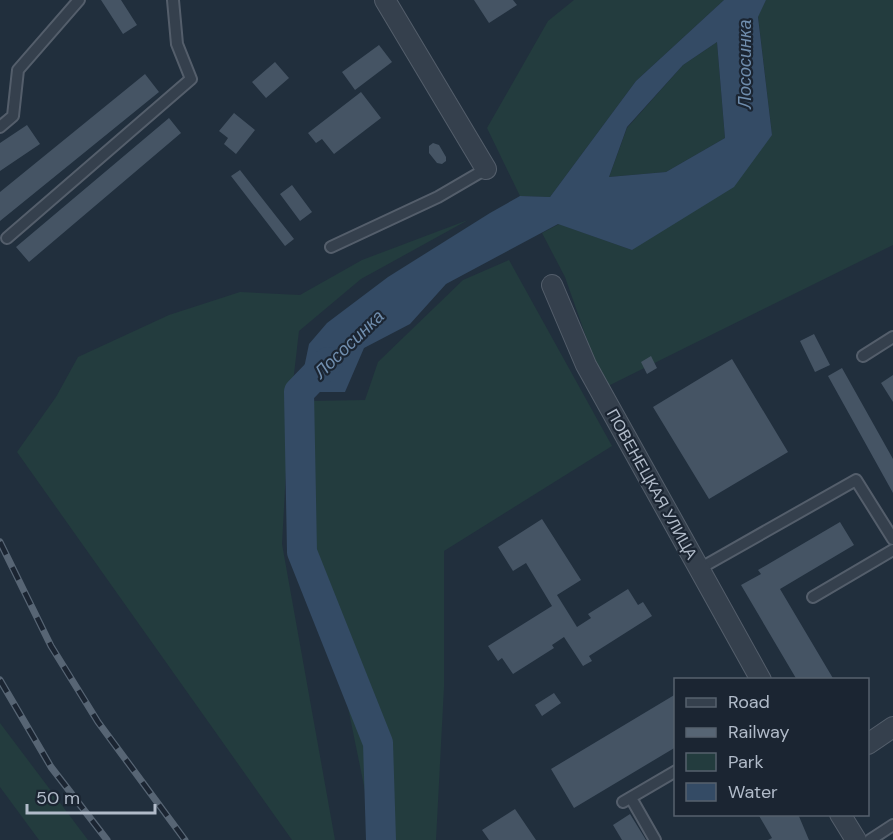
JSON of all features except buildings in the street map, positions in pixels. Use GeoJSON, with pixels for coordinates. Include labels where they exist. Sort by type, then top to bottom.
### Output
{"type":"FeatureCollection","features":[{"type":"Feature","properties":{"kind":"street"},"geometry":{"type":"LineString","coordinates":[[385,0],[486,169]]}},
{"type":"Feature","properties":{"kind":"street","name":"ПОВЕНЕЦКАЯ УЛИЦА"},"geometry":{"type":"LineString","coordinates":[[552,285],[586,365],[760,678]]}},
{"type":"Feature","properties":{"kind":"street"},"geometry":{"type":"LineString","coordinates":[[869,743],[893,727]]}},
{"type":"Feature","properties":{"kind":"street"},"geometry":{"type":"LineString","coordinates":[[841,816],[856,840]]}},
{"type":"Feature","properties":{"kind":"lane"},"geometry":{"type":"LineString","coordinates":[[0,128],[13,116],[18,70],[79,0]]}},
{"type":"Feature","properties":{"kind":"lane"},"geometry":{"type":"LineString","coordinates":[[8,238],[191,79],[177,44],[173,0]]}},
{"type":"Feature","properties":{"kind":"lane"},"geometry":{"type":"LineString","coordinates":[[331,247],[438,197],[486,169]]}},
{"type":"Feature","properties":{"kind":"lane"},"geometry":{"type":"LineString","coordinates":[[863,356],[893,337]]}},
{"type":"Feature","properties":{"kind":"lane"},"geometry":{"type":"LineString","coordinates":[[699,569],[856,480],[893,539]]}},
{"type":"Feature","properties":{"kind":"lane"},"geometry":{"type":"LineString","coordinates":[[813,597],[893,550]]}},
{"type":"Feature","properties":{"kind":"lane"},"geometry":{"type":"LineString","coordinates":[[655,840],[627,800],[674,772]]}},
{"type":"Feature","properties":{"kind":"lane"},"geometry":{"type":"LineString","coordinates":[[870,840],[893,825]]}},
{"type":"Feature","properties":{"kind":"green space"},"geometry":{"type":"Polygon","coordinates":[[[574,0],[724,0],[636,81],[550,197],[520,196],[487,128],[548,21],[574,0]]]}},
{"type":"Feature","properties":{"kind":"green space"},"geometry":{"type":"Polygon","coordinates":[[[766,0],[893,0],[893,245],[604,388],[565,277],[542,233],[559,224],[632,250],[772,135],[758,16],[766,0]]]}},
{"type":"Feature","properties":{"kind":"green space"},"geometry":{"type":"Polygon","coordinates":[[[717,42],[725,138],[666,172],[609,177],[627,128],[683,65],[717,42]]]}},
{"type":"Feature","properties":{"kind":"green space"},"geometry":{"type":"Polygon","coordinates":[[[468,220],[361,279],[299,331],[289,417],[282,544],[335,840],[292,840],[17,452],[56,397],[78,357],[169,315],[240,292],[300,295],[362,260],[468,220]]]}},
{"type":"Feature","properties":{"kind":"green space"},"geometry":{"type":"Polygon","coordinates":[[[509,260],[612,446],[444,551],[444,687],[436,840],[375,840],[316,550],[310,401],[365,400],[378,362],[463,280],[509,260]]]}},
{"type":"Feature","properties":{"kind":"green space"},"geometry":{"type":"Polygon","coordinates":[[[0,723],[88,840],[39,840],[0,787],[0,723]]]}},
{"type":"Feature","properties":{"kind":"water"},"geometry":{"type":"Polygon","coordinates":[[[724,0],[766,0],[758,17],[772,135],[734,187],[632,250],[558,224],[446,284],[410,324],[364,348],[345,392],[299,392],[309,344],[327,323],[388,277],[520,196],[550,197],[636,81],[724,0]],[[717,42],[683,65],[627,127],[609,177],[666,172],[725,138],[717,42]]]}},
{"type":"Feature","properties":{"kind":"waterway","name":"Лососинка"},"geometry":{"type":"LineString","coordinates":[[328,362],[299,392],[302,552],[378,743],[381,840]]}},
{"type":"Feature","properties":{"kind":"railway"},"geometry":{"type":"LineString","coordinates":[[0,542],[51,646],[98,722],[185,840]]}},
{"type":"Feature","properties":{"kind":"railway"},"geometry":{"type":"LineString","coordinates":[[0,680],[51,767],[107,840]]}}]}
